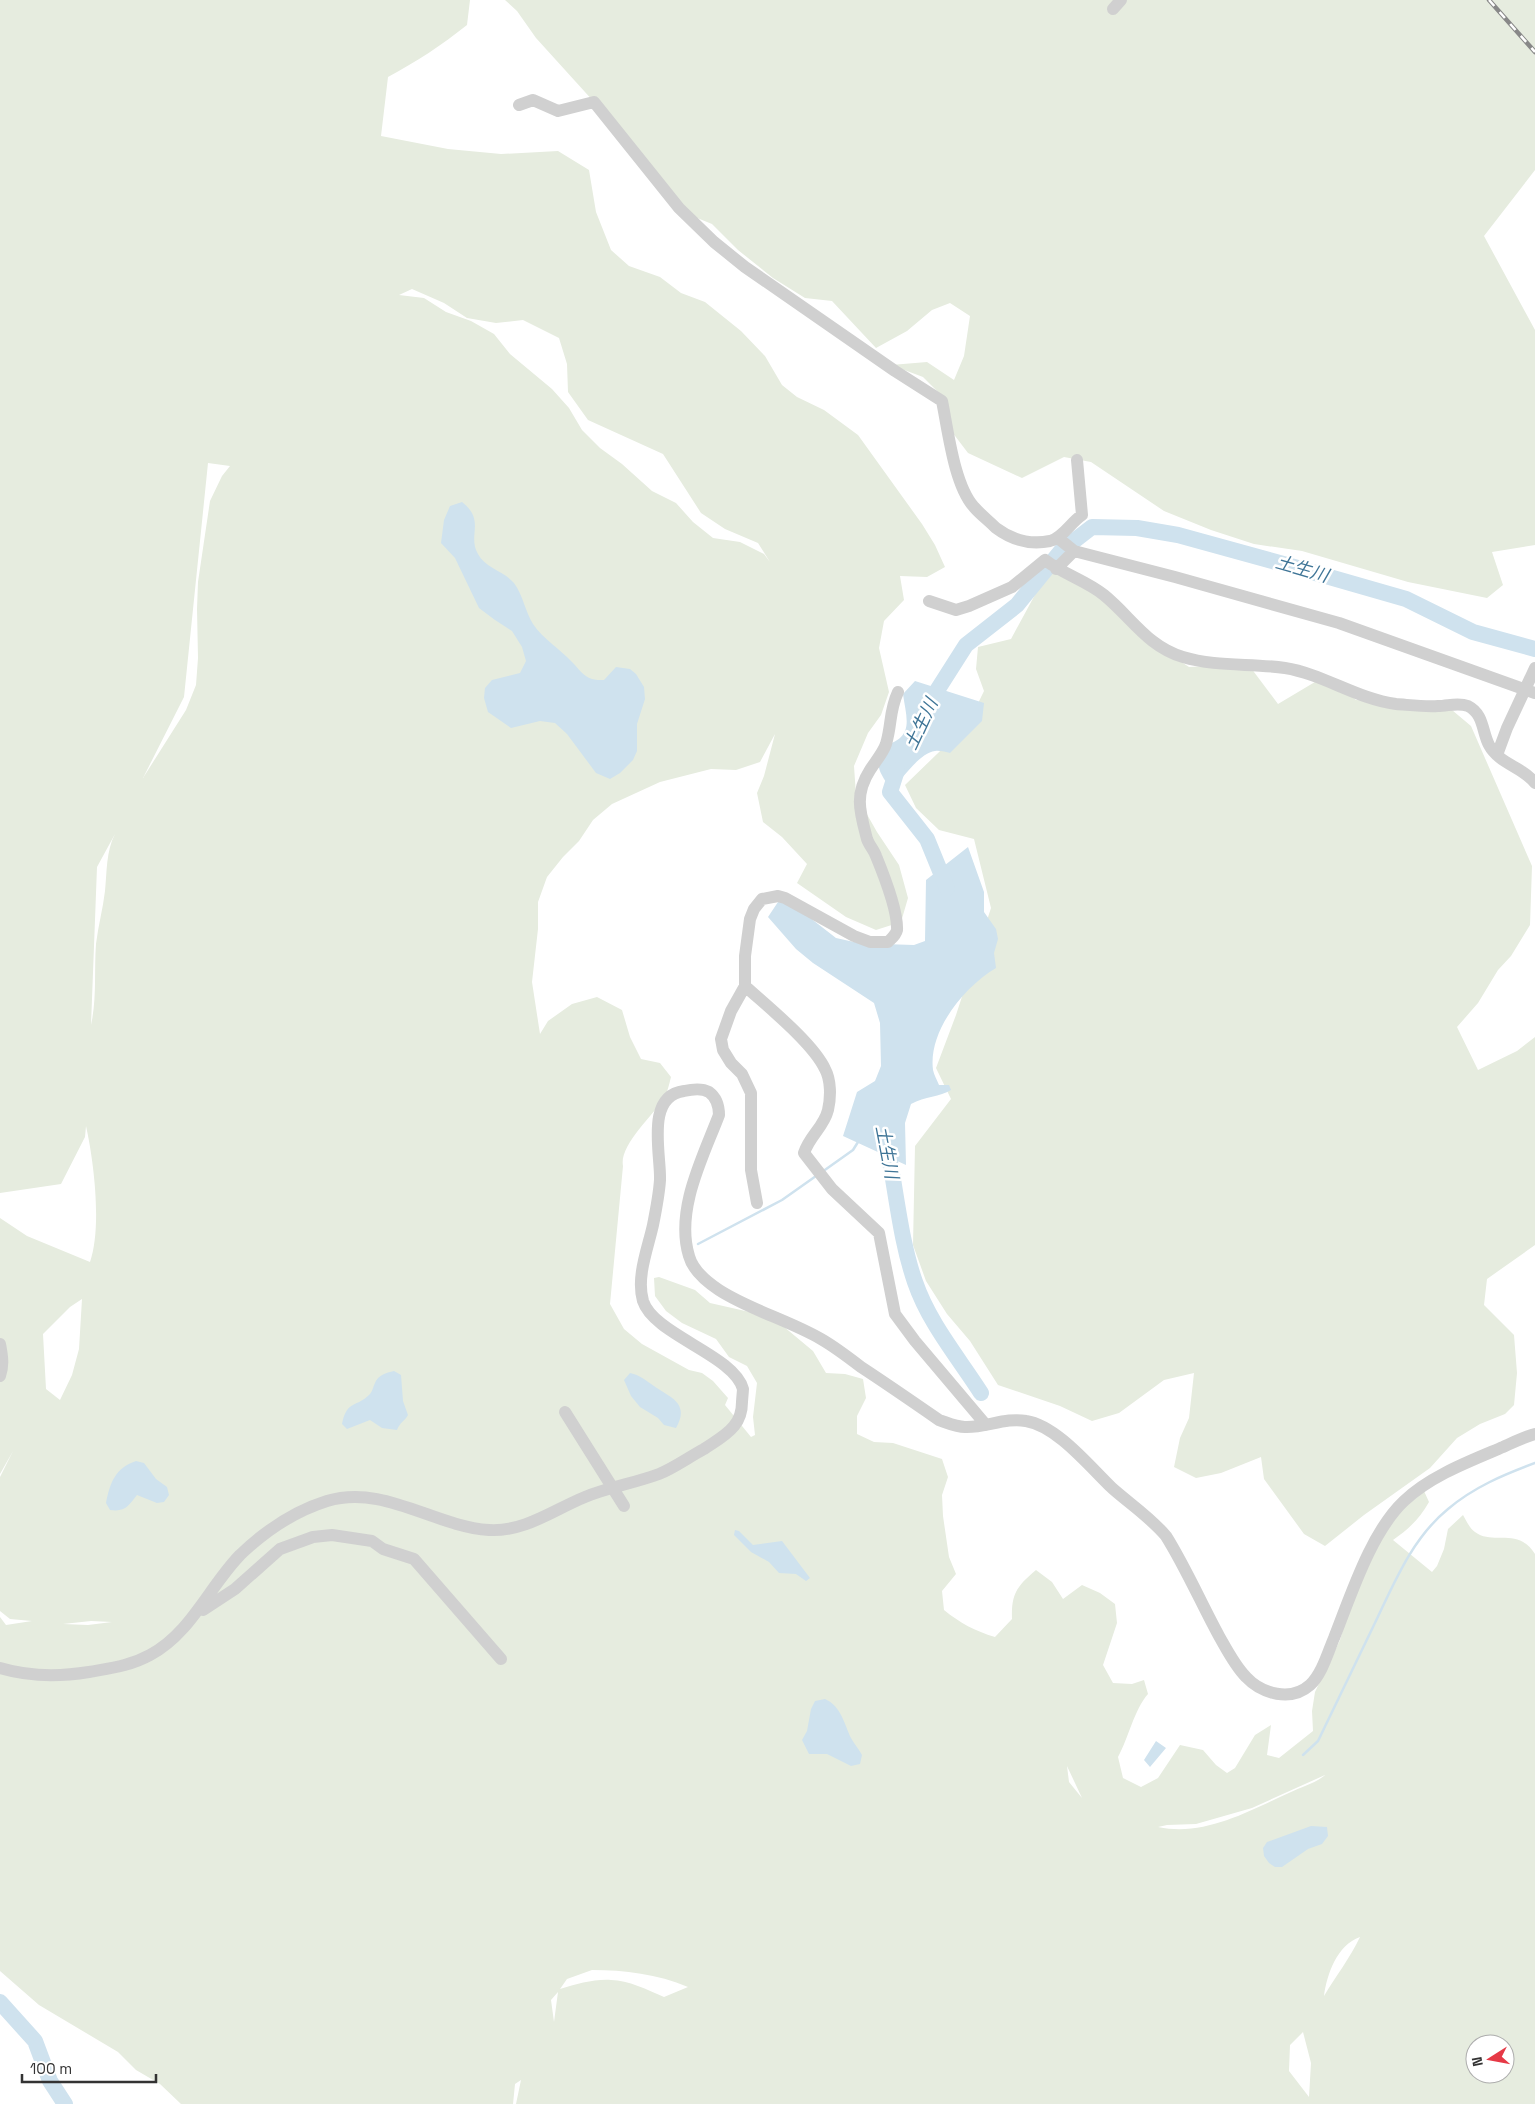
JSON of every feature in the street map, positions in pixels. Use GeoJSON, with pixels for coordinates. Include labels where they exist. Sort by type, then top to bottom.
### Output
{"type":"FeatureCollection","features":[{"type":"Feature","properties":{"kind":"street"},"geometry":{"type":"LineString","coordinates":[[519,105],[533,100],[558,111],[594,102],[668,195],[714,242],[761,278],[895,371],[942,401],[956,469],[963,487],[974,507],[1006,535],[1025,542],[1050,541],[1058,538],[1073,520],[1082,515],[1077,460]]}},
{"type":"Feature","properties":{"kind":"street"},"geometry":{"type":"LineString","coordinates":[[1058,538],[1072,550],[1338,623],[1531,690]]}},
{"type":"Feature","properties":{"kind":"street"},"geometry":{"type":"LineString","coordinates":[[1056,569],[1072,550]]}},
{"type":"Feature","properties":{"kind":"street"},"geometry":{"type":"LineString","coordinates":[[929,601],[956,610],[969,606],[1012,588],[1045,560],[1056,569],[1103,594],[1147,638],[1161,649],[1183,657],[1212,663],[1284,668],[1300,672],[1372,699],[1395,704],[1438,706],[1453,704],[1468,706],[1483,723],[1489,745],[1497,755],[1508,765],[1530,776],[1535,783]]}},
{"type":"Feature","properties":{"kind":"street"},"geometry":{"type":"LineString","coordinates":[[1497,755],[1507,728],[1531,690],[1535,668]]}},
{"type":"Feature","properties":{"kind":"street"},"geometry":{"type":"LineString","coordinates":[[757,1203],[751,1170],[751,1093],[742,1074],[731,1063],[723,1050],[722,1039],[731,1012],[745,986],[745,956],[750,919],[754,909],[762,899],[778,896],[785,898],[842,931],[870,942],[888,942],[897,931],[893,905],[875,854],[868,842],[859,802],[860,788],[864,779],[885,746],[892,705],[898,692]]}},
{"type":"Feature","properties":{"kind":"street"},"geometry":{"type":"LineString","coordinates":[[745,986],[814,1052],[826,1069],[830,1086],[828,1110],[823,1124],[808,1140],[804,1153],[832,1189],[879,1233],[895,1314],[915,1342],[986,1425]]}},
{"type":"Feature","properties":{"kind":"street"},"geometry":{"type":"LineString","coordinates":[[0,1668],[22,1674],[59,1677],[128,1666],[153,1654],[174,1637],[191,1619],[240,1556],[280,1523],[323,1502],[348,1496],[377,1498],[457,1524],[489,1530],[518,1529],[587,1496],[663,1473],[720,1439],[735,1425],[742,1412],[743,1389],[735,1376],[720,1362],[656,1319],[647,1309],[643,1299],[641,1279],[656,1210],[660,1179],[657,1134],[659,1117],[669,1097],[676,1092],[696,1089],[707,1091],[718,1102],[719,1108],[719,1115],[693,1185],[685,1233],[689,1257],[694,1268],[704,1279],[738,1301],[798,1327],[822,1340],[939,1420],[966,1428],[1024,1420],[1046,1428],[1155,1523],[1175,1550],[1229,1655],[1246,1677],[1260,1689],[1281,1696],[1310,1685],[1318,1673],[1377,1538],[1404,1501],[1441,1476],[1493,1451],[1535,1434]]}},
{"type":"Feature","properties":{"kind":"street"},"geometry":{"type":"LineString","coordinates":[[0,1344],[3,1358],[0,1376]]}},
{"type":"Feature","properties":{"kind":"street"},"geometry":{"type":"LineString","coordinates":[[565,1412],[624,1506]]}},
{"type":"Feature","properties":{"kind":"street"},"geometry":{"type":"LineString","coordinates":[[191,1619],[235,1589],[280,1549],[313,1537],[332,1535],[372,1542],[414,1559],[501,1659]]}},
{"type":"Feature","properties":{"kind":"shaded area"},"geometry":{"type":"Polygon","coordinates":[[[0,0],[470,0],[467,25],[429,53],[388,77],[381,136],[448,149],[501,154],[558,151],[589,170],[596,212],[611,250],[629,266],[660,277],[681,293],[705,302],[741,331],[765,356],[782,385],[797,397],[824,410],[858,435],[922,524],[935,545],[945,567],[927,577],[900,576],[904,600],[884,621],[879,648],[889,692],[881,715],[868,733],[854,766],[856,795],[899,865],[908,898],[901,922],[876,930],[846,917],[797,883],[807,864],[782,837],[763,822],[757,793],[764,776],[775,734],[760,762],[736,770],[711,769],[660,782],[612,804],[593,820],[579,841],[547,877],[538,902],[538,929],[532,982],[540,1034],[548,1021],[572,1004],[597,997],[622,1010],[630,1037],[641,1059],[660,1063],[671,1077],[664,1098],[637,1132],[623,1158],[610,1304],[624,1329],[642,1344],[689,1370],[702,1373],[713,1381],[728,1398],[725,1405],[751,1437],[755,1435],[753,1417],[757,1383],[747,1366],[729,1357],[716,1339],[682,1323],[666,1311],[655,1296],[654,1278],[659,1277],[695,1290],[710,1303],[767,1316],[783,1326],[813,1351],[826,1373],[845,1374],[863,1379],[866,1398],[857,1416],[857,1434],[874,1442],[893,1443],[942,1459],[948,1477],[942,1495],[943,1516],[949,1557],[956,1574],[942,1591],[944,1610],[962,1623],[995,1637],[1012,1619],[1016,1591],[1036,1570],[1052,1582],[1063,1599],[1082,1585],[1100,1593],[1115,1604],[1117,1623],[1103,1665],[1113,1683],[1132,1684],[1144,1680],[1148,1694],[1135,1716],[1118,1757],[1123,1778],[1141,1787],[1158,1778],[1180,1745],[1203,1750],[1216,1765],[1227,1773],[1235,1768],[1255,1735],[1271,1725],[1267,1755],[1279,1758],[1313,1731],[1312,1711],[1315,1692],[1340,1640],[1351,1602],[1380,1528],[1424,1491],[1429,1502],[1426,1508],[1414,1523],[1393,1540],[1432,1572],[1437,1566],[1444,1549],[1448,1529],[1463,1515],[1471,1529],[1482,1536],[1513,1538],[1528,1546],[1535,1554],[1535,2104],[516,2104],[521,2080],[515,2084],[513,2104],[181,2104],[160,2084],[136,2070],[118,2052],[39,2005],[0,1971],[0,1617],[6,1625],[32,1621],[10,1619],[0,1611],[0,1477],[13,1451],[0,1474],[0,1218],[27,1236],[90,1262],[94,1248],[96,1213],[92,1158],[86,1126],[85,1137],[61,1184],[0,1193],[0,0]],[[412,289],[399,295],[424,298],[446,312],[471,321],[494,334],[510,354],[552,389],[569,408],[582,430],[600,448],[622,464],[652,491],[676,503],[693,522],[713,538],[740,542],[764,554],[770,562],[758,543],[725,529],[701,513],[663,454],[588,420],[568,392],[567,364],[559,338],[523,320],[496,323],[467,318],[444,303],[412,289]],[[208,463],[184,697],[143,778],[186,710],[196,685],[198,582],[210,501],[222,476],[230,466],[208,463]],[[115,834],[97,867],[91,1025],[95,995],[96,944],[104,898],[108,854],[115,834]],[[82,1299],[70,1307],[43,1334],[46,1389],[60,1400],[72,1375],[79,1349],[82,1299]],[[91,1621],[63,1624],[88,1625],[112,1622],[91,1621]],[[1067,1766],[1069,1782],[1082,1798],[1067,1766]],[[1325,1775],[1252,1808],[1196,1824],[1158,1827],[1175,1829],[1210,1825],[1243,1814],[1314,1782],[1325,1775]],[[1360,1937],[1345,1946],[1334,1961],[1324,1996],[1360,1937]],[[592,1970],[567,1979],[560,1989],[592,1981],[618,1980],[664,1997],[688,1987],[665,1979],[617,1971],[592,1970]],[[558,1992],[551,2000],[554,2022],[558,1992]],[[1303,2032],[1290,2045],[1289,2071],[1309,2097],[1311,2063],[1303,2032]]]}},
{"type":"Feature","properties":{"kind":"shaded area"},"geometry":{"type":"Polygon","coordinates":[[[505,0],[1535,0],[1535,170],[1484,236],[1535,330],[1535,545],[1492,552],[1503,585],[1487,598],[1408,582],[1302,551],[1254,544],[1211,530],[1164,511],[1091,462],[1064,457],[1022,478],[968,453],[949,428],[944,398],[923,377],[891,365],[927,362],[954,380],[964,356],[970,316],[950,303],[932,310],[907,331],[876,348],[832,301],[805,298],[773,278],[738,250],[712,224],[675,209],[614,124],[536,38],[517,11],[505,0]]]}},
{"type":"Feature","properties":{"kind":"shaded area"},"geometry":{"type":"Polygon","coordinates":[[[1049,569],[1085,581],[1147,639],[1189,667],[1248,664],[1278,704],[1325,676],[1356,700],[1446,705],[1471,726],[1532,866],[1530,925],[1511,956],[1498,970],[1478,1003],[1457,1027],[1478,1070],[1517,1051],[1535,1037],[1535,1245],[1487,1279],[1484,1305],[1514,1335],[1517,1373],[1514,1405],[1505,1414],[1480,1424],[1457,1438],[1430,1468],[1364,1515],[1325,1546],[1304,1534],[1264,1479],[1261,1457],[1221,1473],[1196,1478],[1174,1467],[1180,1438],[1189,1418],[1194,1373],[1164,1380],[1119,1413],[1092,1421],[1060,1406],[998,1385],[970,1341],[947,1314],[926,1281],[913,1245],[915,1146],[951,1099],[936,1068],[956,1015],[991,908],[974,839],[939,830],[916,808],[905,785],[968,724],[984,691],[976,669],[978,647],[1011,639],[1049,569]]]}},
{"type":"Feature","properties":{"kind":"water"},"geometry":{"type":"Polygon","coordinates":[[[462,502],[473,515],[475,522],[475,547],[481,559],[514,583],[530,619],[542,635],[589,678],[604,680],[616,667],[630,669],[636,674],[644,687],[645,699],[637,724],[637,751],[633,760],[620,773],[610,779],[596,773],[567,734],[555,723],[540,721],[511,728],[488,712],[484,698],[485,688],[492,680],[520,673],[526,661],[522,647],[512,631],[479,608],[455,558],[441,543],[444,520],[450,506],[462,502]]]}},
{"type":"Feature","properties":{"kind":"water"},"geometry":{"type":"Polygon","coordinates":[[[915,681],[984,703],[982,721],[950,753],[937,751],[923,756],[891,790],[879,768],[880,758],[886,745],[901,737],[905,731],[907,718],[903,694],[915,681]]]}},
{"type":"Feature","properties":{"kind":"water"},"geometry":{"type":"Polygon","coordinates":[[[968,847],[984,892],[984,912],[996,929],[998,939],[994,953],[996,968],[972,986],[961,998],[942,1026],[936,1040],[933,1070],[939,1085],[949,1085],[951,1090],[911,1104],[905,1123],[906,1165],[843,1136],[857,1092],[875,1081],[881,1066],[880,1023],[874,1003],[813,963],[796,949],[768,917],[782,896],[836,938],[854,942],[914,945],[925,941],[926,880],[968,847]]]}},
{"type":"Feature","properties":{"kind":"water"},"geometry":{"type":"Polygon","coordinates":[[[394,1371],[401,1375],[403,1401],[408,1415],[397,1430],[382,1428],[370,1420],[347,1429],[342,1424],[344,1416],[350,1407],[370,1394],[376,1380],[380,1376],[394,1371]]]}},
{"type":"Feature","properties":{"kind":"water"},"geometry":{"type":"Polygon","coordinates":[[[630,1373],[642,1378],[677,1402],[681,1413],[676,1428],[664,1425],[658,1418],[640,1407],[631,1396],[624,1380],[630,1373]]]}},
{"type":"Feature","properties":{"kind":"water"},"geometry":{"type":"Polygon","coordinates":[[[136,1461],[144,1463],[156,1479],[167,1487],[169,1495],[164,1502],[157,1503],[137,1495],[123,1509],[110,1510],[106,1503],[109,1489],[115,1477],[123,1468],[136,1461]]]}},
{"type":"Feature","properties":{"kind":"water"},"geometry":{"type":"Polygon","coordinates":[[[735,1530],[739,1531],[753,1545],[782,1541],[810,1578],[806,1581],[796,1574],[779,1573],[769,1562],[751,1552],[734,1535],[735,1530]]]}},
{"type":"Feature","properties":{"kind":"water"},"geometry":{"type":"Polygon","coordinates":[[[825,1699],[835,1706],[841,1715],[851,1738],[862,1755],[860,1764],[851,1766],[827,1754],[809,1754],[802,1740],[807,1731],[811,1709],[815,1701],[825,1699]]]}},
{"type":"Feature","properties":{"kind":"water"},"geometry":{"type":"Polygon","coordinates":[[[1156,1741],[1166,1748],[1150,1767],[1144,1760],[1156,1741]]]}},
{"type":"Feature","properties":{"kind":"water"},"geometry":{"type":"Polygon","coordinates":[[[1311,1826],[1327,1827],[1328,1836],[1322,1844],[1308,1849],[1282,1867],[1275,1867],[1269,1863],[1264,1856],[1263,1848],[1267,1842],[1311,1826]]]}},
{"type":"Feature","properties":{"kind":"waterway","name":"土生川"},"geometry":{"type":"LineString","coordinates":[[927,708],[966,645],[1017,605],[1061,551],[1092,527],[1137,528],[1178,535],[1406,599],[1473,632],[1535,649]]}},
{"type":"Feature","properties":{"kind":"waterway","name":"土生川"},"geometry":{"type":"LineString","coordinates":[[897,770],[890,792],[927,839],[947,888]]}},
{"type":"Feature","properties":{"kind":"waterway","name":"土生川"},"geometry":{"type":"LineString","coordinates":[[885,1137],[901,1229],[915,1282],[936,1326],[981,1393]]}},
{"type":"Feature","properties":{"kind":"waterway"},"geometry":{"type":"LineString","coordinates":[[822,1172],[853,1150],[858,1142]]}},
{"type":"Feature","properties":{"kind":"waterway"},"geometry":{"type":"LineString","coordinates":[[698,1244],[782,1200],[816,1176]]}},
{"type":"Feature","properties":{"kind":"waterway"},"geometry":{"type":"LineString","coordinates":[[1303,1755],[1318,1741],[1404,1564],[1423,1534],[1448,1509],[1468,1494],[1500,1477],[1535,1463]]}},
{"type":"Feature","properties":{"kind":"waterway"},"geometry":{"type":"LineString","coordinates":[[0,2002],[35,2041],[50,2081],[65,2104]]}},
{"type":"Feature","properties":{"kind":"railway"},"geometry":{"type":"LineString","coordinates":[[1489,0],[1535,52]]}}]}
